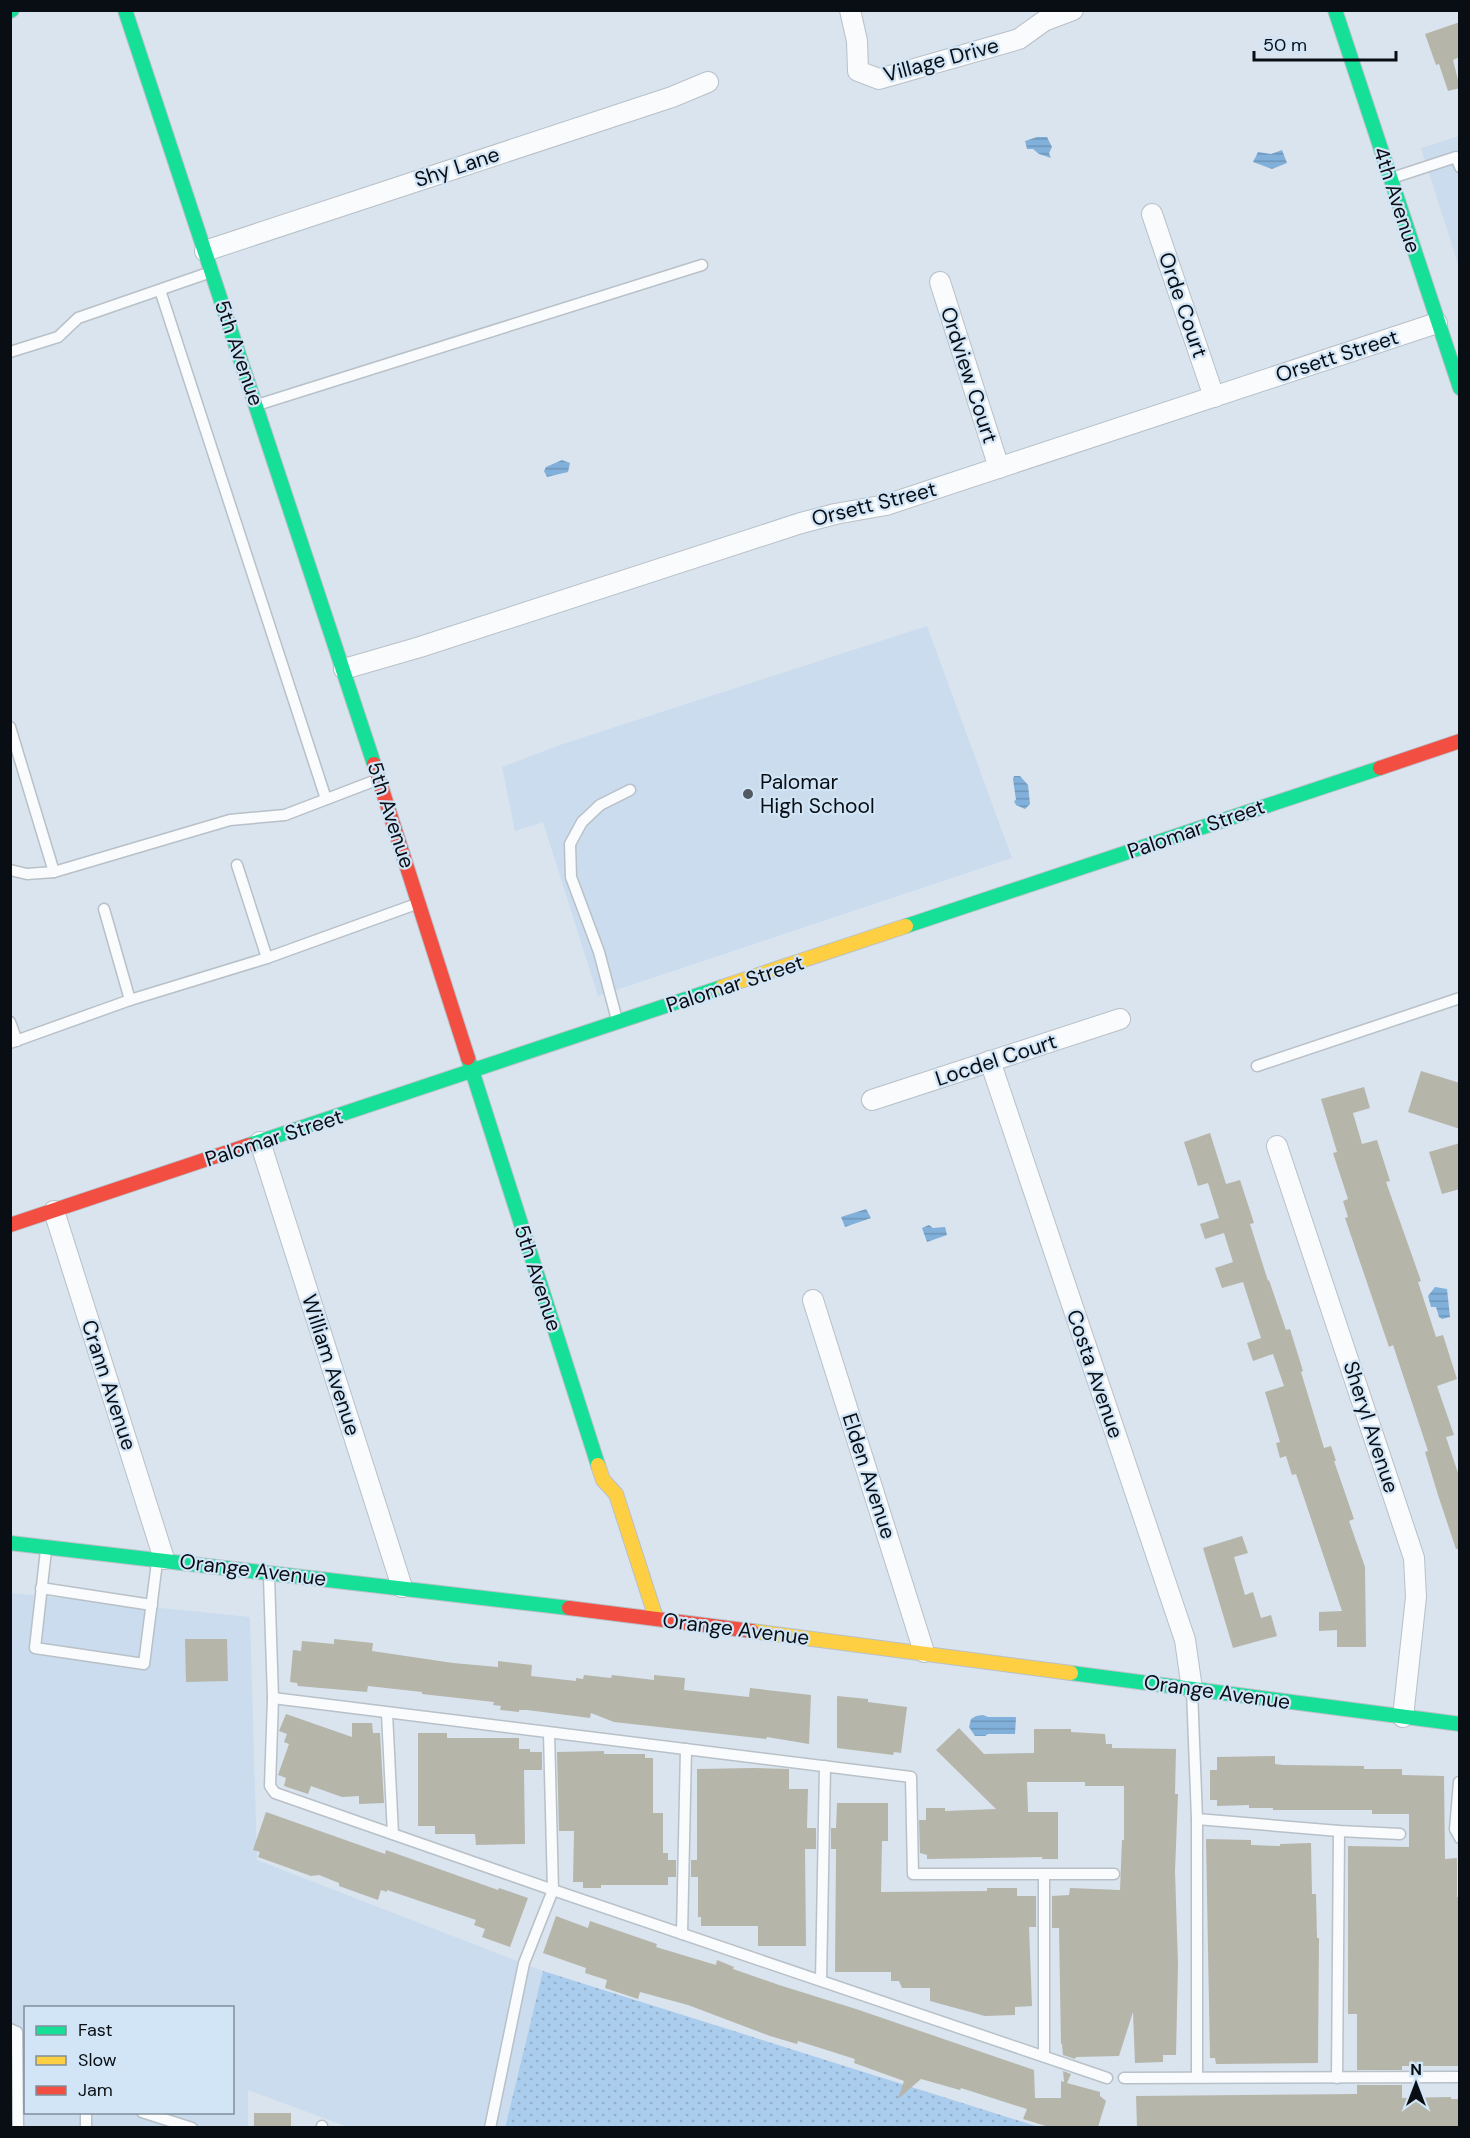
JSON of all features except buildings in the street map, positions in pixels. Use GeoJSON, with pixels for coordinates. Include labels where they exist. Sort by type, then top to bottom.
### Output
{"type":"FeatureCollection","features":[{"type":"Feature","properties":{"kind":"main road","name":"5th Avenue"},"geometry":{"type":"LineString","coordinates":[[125,10],[344,669],[603,1480],[616,1494],[656,1618]]}},
{"type":"Feature","properties":{"kind":"main road","name":"4th Avenue"},"geometry":{"type":"LineString","coordinates":[[1335,10],[1460,388]]}},
{"type":"Feature","properties":{"kind":"main road","name":"Palomar Street"},"geometry":{"type":"LineString","coordinates":[[10,1225],[618,1024],[1460,741]]}},
{"type":"Feature","properties":{"kind":"main road","name":"Orange Avenue"},"geometry":{"type":"LineString","coordinates":[[10,1543],[656,1618],[1460,1724]]}},
{"type":"Feature","properties":{"kind":"street","name":"Village Drive"},"geometry":{"type":"LineString","coordinates":[[850,10],[857,40],[858,71],[879,79],[1019,39],[1042,16],[1073,10]]}},
{"type":"Feature","properties":{"kind":"street","name":"Shy Lane"},"geometry":{"type":"LineString","coordinates":[[205,250],[672,97],[708,82]]}},
{"type":"Feature","properties":{"kind":"street","name":"Orde Court"},"geometry":{"type":"LineString","coordinates":[[1152,214],[1214,397]]}},
{"type":"Feature","properties":{"kind":"street","name":"Ordview Court"},"geometry":{"type":"LineString","coordinates":[[940,282],[999,468]]}},
{"type":"Feature","properties":{"kind":"street","name":"Orsett Street"},"geometry":{"type":"LineString","coordinates":[[344,669],[420,647],[801,523],[886,505],[1437,323]]}},
{"type":"Feature","properties":{"kind":"street","name":"Locdel Court"},"geometry":{"type":"LineString","coordinates":[[872,1100],[1120,1019]]}},
{"type":"Feature","properties":{"kind":"street","name":"Costa Avenue"},"geometry":{"type":"LineString","coordinates":[[990,1061],[1185,1640],[1192,1689]]}},
{"type":"Feature","properties":{"kind":"street","name":"William Avenue"},"geometry":{"type":"LineString","coordinates":[[260,1142],[402,1587]]}},
{"type":"Feature","properties":{"kind":"street","name":"Sheryl Avenue"},"geometry":{"type":"LineString","coordinates":[[1277,1146],[1414,1558],[1416,1597],[1403,1717]]}},
{"type":"Feature","properties":{"kind":"street","name":"Crann Avenue"},"geometry":{"type":"LineString","coordinates":[[54,1211],[161,1559]]}},
{"type":"Feature","properties":{"kind":"street","name":"Elden Avenue"},"geometry":{"type":"LineString","coordinates":[[813,1300],[924,1652]]}},
{"type":"Feature","properties":{"kind":"lane"},"geometry":{"type":"LineString","coordinates":[[1390,178],[1458,160]]}},
{"type":"Feature","properties":{"kind":"lane"},"geometry":{"type":"LineString","coordinates":[[256,405],[702,266]]}},
{"type":"Feature","properties":{"kind":"lane"},"geometry":{"type":"LineString","coordinates":[[10,352],[58,337],[78,318],[211,272]]}},
{"type":"Feature","properties":{"kind":"lane"},"geometry":{"type":"LineString","coordinates":[[160,290],[326,799]]}},
{"type":"Feature","properties":{"kind":"lane"},"geometry":{"type":"LineString","coordinates":[[1444,343],[1460,338]]}},
{"type":"Feature","properties":{"kind":"lane"},"geometry":{"type":"LineString","coordinates":[[10,727],[54,872]]}},
{"type":"Feature","properties":{"kind":"lane"},"geometry":{"type":"LineString","coordinates":[[10,870],[27,874],[54,872],[230,820],[285,815],[379,779]]}},
{"type":"Feature","properties":{"kind":"lane"},"geometry":{"type":"LineString","coordinates":[[618,1024],[599,952],[571,877],[570,844],[582,822],[600,805],[630,790]]}},
{"type":"Feature","properties":{"kind":"lane"},"geometry":{"type":"LineString","coordinates":[[237,865],[267,958]]}},
{"type":"Feature","properties":{"kind":"lane"},"geometry":{"type":"LineString","coordinates":[[10,1022],[14,1042],[130,1000],[267,958],[419,903]]}},
{"type":"Feature","properties":{"kind":"lane"},"geometry":{"type":"LineString","coordinates":[[104,909],[130,1000]]}},
{"type":"Feature","properties":{"kind":"lane"},"geometry":{"type":"LineString","coordinates":[[1257,1066],[1460,998]]}},
{"type":"Feature","properties":{"kind":"lane"},"geometry":{"type":"LineString","coordinates":[[46,1547],[35,1648],[144,1664],[161,1559]]}},
{"type":"Feature","properties":{"kind":"lane"},"geometry":{"type":"LineString","coordinates":[[268,1574],[273,1698],[270,1786],[275,1793],[1107,2078]]}},
{"type":"Feature","properties":{"kind":"lane"},"geometry":{"type":"LineString","coordinates":[[41,1588],[152,1605]]}},
{"type":"Feature","properties":{"kind":"lane"},"geometry":{"type":"LineString","coordinates":[[1192,1689],[1197,1819],[1197,2077]]}},
{"type":"Feature","properties":{"kind":"lane"},"geometry":{"type":"LineString","coordinates":[[273,1698],[911,1777],[913,1874],[1114,1874]]}},
{"type":"Feature","properties":{"kind":"lane"},"geometry":{"type":"LineString","coordinates":[[387,1713],[393,1834]]}},
{"type":"Feature","properties":{"kind":"lane"},"geometry":{"type":"LineString","coordinates":[[490,2127],[524,1963],[553,1890],[549,1733]]}},
{"type":"Feature","properties":{"kind":"lane"},"geometry":{"type":"LineString","coordinates":[[682,1934],[686,1749]]}},
{"type":"Feature","properties":{"kind":"lane"},"geometry":{"type":"LineString","coordinates":[[821,1980],[825,1766]]}},
{"type":"Feature","properties":{"kind":"lane"},"geometry":{"type":"LineString","coordinates":[[1460,1782],[1455,1829],[1460,1838]]}},
{"type":"Feature","properties":{"kind":"lane"},"geometry":{"type":"LineString","coordinates":[[1197,1819],[1400,1834]]}},
{"type":"Feature","properties":{"kind":"lane"},"geometry":{"type":"LineString","coordinates":[[1337,2078],[1339,1831]]}},
{"type":"Feature","properties":{"kind":"lane"},"geometry":{"type":"LineString","coordinates":[[1044,1875],[1044,2055]]}},
{"type":"Feature","properties":{"kind":"lane"},"geometry":{"type":"LineString","coordinates":[[10,2029],[17,2032],[18,2127]]}},
{"type":"Feature","properties":{"kind":"lane"},"geometry":{"type":"LineString","coordinates":[[1124,2078],[1460,2077]]}},
{"type":"Feature","properties":{"kind":"lane"},"geometry":{"type":"LineString","coordinates":[[149,2114],[192,2127]]}},
{"type":"Feature","properties":{"kind":"shaded area"},"geometry":{"type":"Polygon","coordinates":[[[1459,136],[1459,267],[1421,148],[1459,136]]]}},
{"type":"Feature","properties":{"kind":"shaded area"},"geometry":{"type":"Polygon","coordinates":[[[1047,137],[1052,147],[1049,153],[1051,158],[1033,149],[1027,149],[1025,141],[1047,137]]]}},
{"type":"Feature","properties":{"kind":"shaded area"},"geometry":{"type":"Polygon","coordinates":[[[1282,150],[1287,163],[1272,169],[1253,162],[1258,152],[1271,154],[1282,150]]]}},
{"type":"Feature","properties":{"kind":"shaded area"},"geometry":{"type":"Polygon","coordinates":[[[562,460],[570,463],[568,472],[547,477],[544,471],[546,467],[562,460]]]}},
{"type":"Feature","properties":{"kind":"shaded area","name":"Palomar High School"},"geometry":{"type":"Polygon","coordinates":[[[927,626],[1012,858],[598,996],[543,822],[515,831],[502,767],[560,745],[927,626]]]}},
{"type":"Feature","properties":{"kind":"shaded area"},"geometry":{"type":"Polygon","coordinates":[[[1014,776],[1020,776],[1028,785],[1030,804],[1025,809],[1016,805],[1014,801],[1016,800],[1013,779],[1014,776]]]}},
{"type":"Feature","properties":{"kind":"shaded area"},"geometry":{"type":"Polygon","coordinates":[[[866,1209],[871,1218],[845,1227],[841,1217],[866,1209]]]}},
{"type":"Feature","properties":{"kind":"shaded area"},"geometry":{"type":"Polygon","coordinates":[[[929,1225],[933,1228],[945,1227],[947,1235],[927,1242],[922,1228],[929,1225]]]}},
{"type":"Feature","properties":{"kind":"shaded area"},"geometry":{"type":"Polygon","coordinates":[[[1435,1287],[1447,1289],[1450,1317],[1442,1319],[1436,1307],[1431,1307],[1428,1296],[1435,1287]]]}},
{"type":"Feature","properties":{"kind":"shaded area"},"geometry":{"type":"Polygon","coordinates":[[[11,1593],[250,1617],[257,1860],[543,1971],[505,2127],[348,2127],[248,2090],[248,2127],[11,2128],[11,1593]]]}},
{"type":"Feature","properties":{"kind":"shaded area"},"geometry":{"type":"Polygon","coordinates":[[[983,1715],[1016,1717],[1015,1734],[975,1736],[969,1727],[971,1719],[983,1715]]]}},
{"type":"Feature","properties":{"kind":"shaded area"},"geometry":{"type":"Polygon","coordinates":[[[543,1971],[1039,2127],[505,2128],[543,1971]]]}},
{"type":"Feature","properties":{"kind":"traffic: fast"},"geometry":{"type":"LineString","coordinates":[[125,10],[374,764]]}},
{"type":"Feature","properties":{"kind":"traffic: fast"},"geometry":{"type":"LineString","coordinates":[[1335,10],[1460,388]]}},
{"type":"Feature","properties":{"kind":"traffic: fast"},"geometry":{"type":"LineString","coordinates":[[906,926],[1380,768]]}},
{"type":"Feature","properties":{"kind":"traffic: fast"},"geometry":{"type":"LineString","coordinates":[[249,1145],[722,987]]}},
{"type":"Feature","properties":{"kind":"traffic: fast"},"geometry":{"type":"LineString","coordinates":[[468,1058],[598,1465]]}},
{"type":"Feature","properties":{"kind":"traffic: fast"},"geometry":{"type":"LineString","coordinates":[[10,1543],[569,1608]]}},
{"type":"Feature","properties":{"kind":"traffic: fast"},"geometry":{"type":"LineString","coordinates":[[1071,1673],[1460,1724]]}},
{"type":"Feature","properties":{"kind":"traffic: slow"},"geometry":{"type":"LineString","coordinates":[[722,987],[906,926]]}},
{"type":"Feature","properties":{"kind":"traffic: slow"},"geometry":{"type":"LineString","coordinates":[[598,1465],[603,1480],[616,1494],[656,1618]]}},
{"type":"Feature","properties":{"kind":"traffic: slow"},"geometry":{"type":"LineString","coordinates":[[752,1631],[1071,1673]]}},
{"type":"Feature","properties":{"kind":"traffic: jam"},"geometry":{"type":"LineString","coordinates":[[1380,768],[1460,741]]}},
{"type":"Feature","properties":{"kind":"traffic: jam"},"geometry":{"type":"LineString","coordinates":[[374,764],[468,1058]]}},
{"type":"Feature","properties":{"kind":"traffic: jam"},"geometry":{"type":"LineString","coordinates":[[10,1225],[249,1145]]}},
{"type":"Feature","properties":{"kind":"traffic: jam"},"geometry":{"type":"LineString","coordinates":[[569,1608],[752,1631]]}},
{"type":"Feature","properties":{"kind":"place","name":"Palomar High School"},"geometry":{"type":"Point","coordinates":[748,794]}}]}
